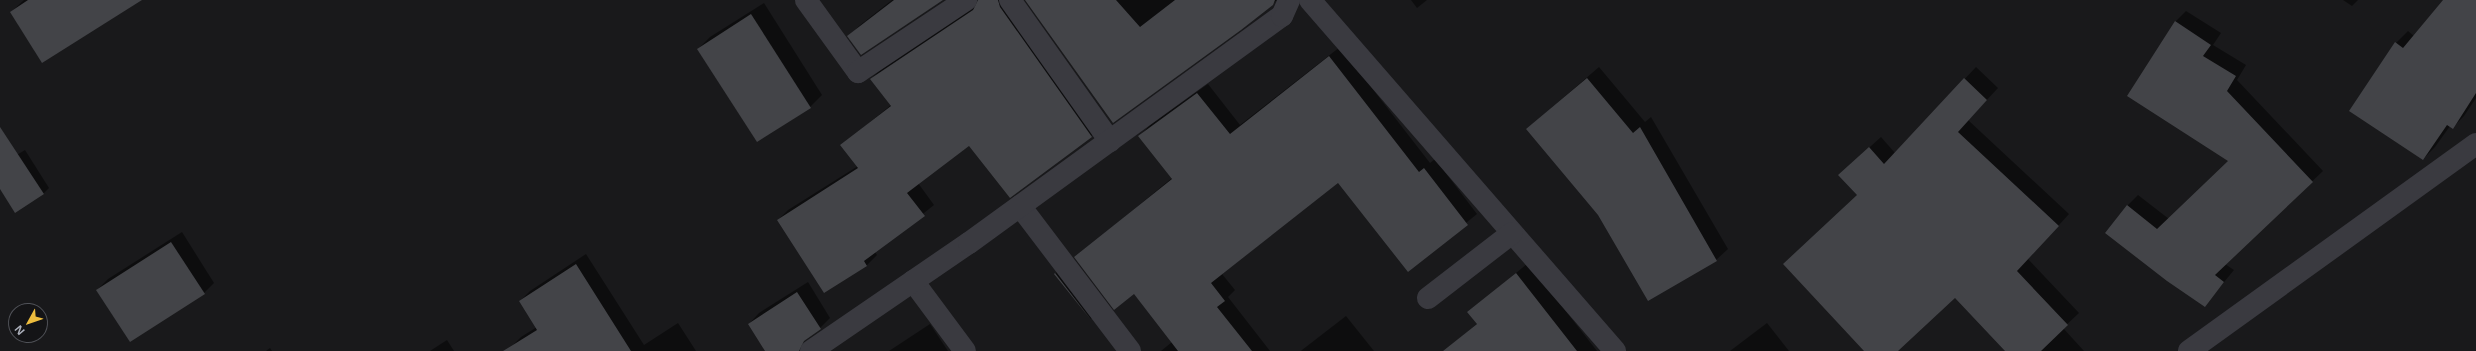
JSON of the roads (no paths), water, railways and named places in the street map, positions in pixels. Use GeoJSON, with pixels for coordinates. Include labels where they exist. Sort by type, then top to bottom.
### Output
{"type":"FeatureCollection","features":[{"type":"Feature","properties":{"kind":"street"},"geometry":{"type":"LineString","coordinates":[[806,0],[858,72],[966,0]]}},
{"type":"Feature","properties":{"kind":"street"},"geometry":{"type":"LineString","coordinates":[[1010,0],[1110,141]]}},
{"type":"Feature","properties":{"kind":"street"},"geometry":{"type":"LineString","coordinates":[[811,351],[1020,206],[1282,16],[1289,0]]}},
{"type":"Feature","properties":{"kind":"street"},"geometry":{"type":"LineString","coordinates":[[1310,0],[1615,351]]}},
{"type":"Feature","properties":{"kind":"street"},"geometry":{"type":"LineString","coordinates":[[2189,351],[2476,144]]}},
{"type":"Feature","properties":{"kind":"street"},"geometry":{"type":"LineString","coordinates":[[1020,206],[1130,351]]}},
{"type":"Feature","properties":{"kind":"street"},"geometry":{"type":"LineString","coordinates":[[1428,298],[1512,233]]}},
{"type":"Feature","properties":{"kind":"street"},"geometry":{"type":"LineString","coordinates":[[912,281],[965,351]]}}]}
